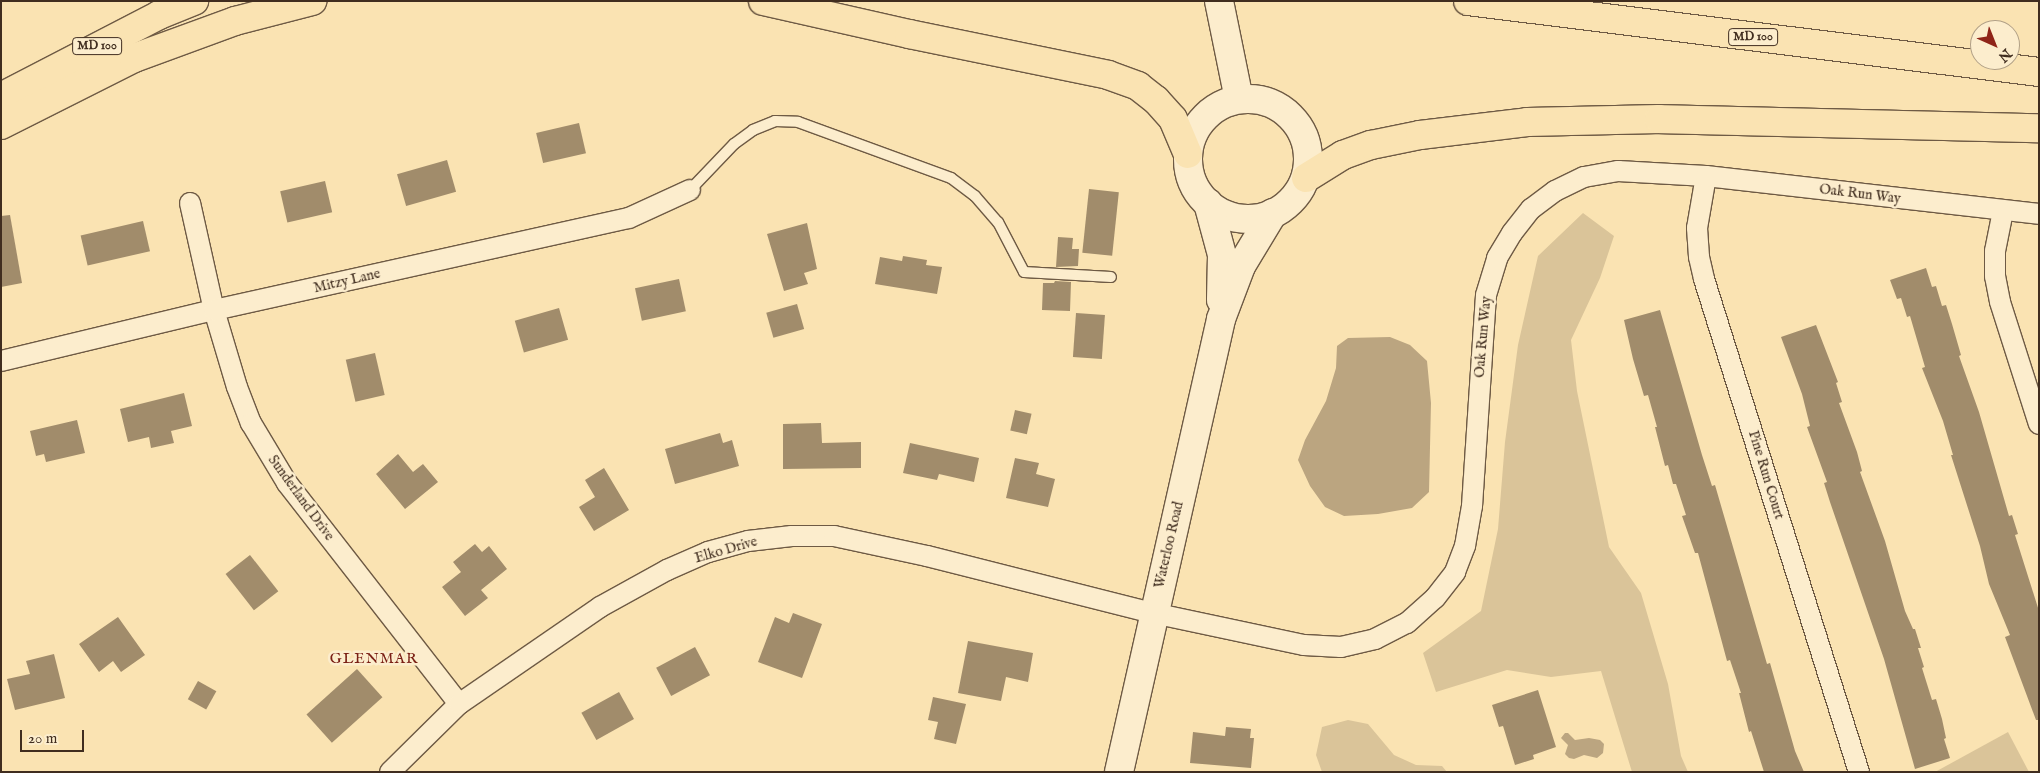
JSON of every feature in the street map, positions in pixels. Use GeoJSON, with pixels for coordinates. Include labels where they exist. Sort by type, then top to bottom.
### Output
{"type":"FeatureCollection","features":[{"type":"Feature","properties":{"kind":"highway","name":"MD 100"},"geometry":{"type":"LineString","coordinates":[[1,97],[151,19],[194,1]]}},
{"type":"Feature","properties":{"kind":"highway"},"geometry":{"type":"LineString","coordinates":[[1,125],[134,58],[235,21],[312,1]]}},
{"type":"Feature","properties":{"kind":"highway"},"geometry":{"type":"LineString","coordinates":[[763,1],[918,36],[1108,74],[1138,86],[1156,100],[1173,119],[1188,154]]}},
{"type":"Feature","properties":{"kind":"highway","name":"MD 100"},"geometry":{"type":"LineString","coordinates":[[1468,1],[2039,72]]}},
{"type":"Feature","properties":{"kind":"highway"},"geometry":{"type":"LineString","coordinates":[[1306,178],[1343,154],[1371,144],[1420,135],[1526,122],[1659,119],[2039,128]]}},
{"type":"Feature","properties":{"kind":"main road"},"geometry":{"type":"LineString","coordinates":[[1219,1],[1239,99]]}},
{"type":"Feature","properties":{"kind":"main road"},"geometry":{"type":"LineString","coordinates":[[1253,98],[1273,104],[1295,120],[1306,143],[1308,164],[1306,178],[1294,198],[1265,217],[1238,220],[1218,212],[1202,198],[1190,175],[1188,154],[1193,134],[1205,117],[1219,106],[1239,99],[1253,98]]}},
{"type":"Feature","properties":{"kind":"main road","name":"Waterloo Road"},"geometry":{"type":"LineString","coordinates":[[1208,203],[1222,255],[1221,319]]}},
{"type":"Feature","properties":{"kind":"main road","name":"Waterloo Road"},"geometry":{"type":"LineString","coordinates":[[1119,772],[1153,613],[1221,319],[1241,266],[1273,213]]}},
{"type":"Feature","properties":{"kind":"street","name":"Oak Run Way"},"geometry":{"type":"LineString","coordinates":[[1153,613],[1304,645],[1341,647],[1375,639],[1407,623],[1435,598],[1455,572],[1465,546],[1472,506],[1486,295],[1497,258],[1512,232],[1531,209],[1555,191],[1584,177],[1618,172],[1706,176],[2039,214]]}},
{"type":"Feature","properties":{"kind":"street","name":"Pine Run Court"},"geometry":{"type":"LineString","coordinates":[[1706,176],[1697,228],[1699,257],[1704,279],[1859,772]]}},
{"type":"Feature","properties":{"kind":"street","name":"Mitzy Lane"},"geometry":{"type":"LineString","coordinates":[[1,360],[214,310],[629,218],[690,190]]}},
{"type":"Feature","properties":{"kind":"street","name":"Sunderland Drive"},"geometry":{"type":"LineString","coordinates":[[190,203],[214,310],[236,387],[251,423],[287,483],[459,704]]}},
{"type":"Feature","properties":{"kind":"street"},"geometry":{"type":"LineString","coordinates":[[2003,210],[1995,251],[1994,276],[2000,302],[2039,424]]}},
{"type":"Feature","properties":{"kind":"street","name":"Elko Drive"},"geometry":{"type":"LineString","coordinates":[[390,772],[459,704],[600,607],[667,570],[708,552],[748,541],[792,536],[834,536],[927,556],[1153,613]]}},
{"type":"Feature","properties":{"kind":"lane"},"geometry":{"type":"LineString","coordinates":[[690,190],[727,150],[754,130],[775,121],[798,122],[951,178],[975,196],[998,222],[1024,272],[1111,276]]}},
{"type":"Feature","properties":{"kind":"shaded area"},"geometry":{"type":"Polygon","coordinates":[[[1583,213],[1614,236],[1600,278],[1571,340],[1577,391],[1609,547],[1641,593],[1668,684],[1681,756],[1688,772],[1632,772],[1601,671],[1551,677],[1507,670],[1436,692],[1423,653],[1481,611],[1498,529],[1505,442],[1518,345],[1538,256],[1583,213]]]}},
{"type":"Feature","properties":{"kind":"shaded area"},"geometry":{"type":"Polygon","coordinates":[[[1390,337],[1410,345],[1427,361],[1431,403],[1429,492],[1412,508],[1378,514],[1344,516],[1325,507],[1310,486],[1298,460],[1305,440],[1326,401],[1336,368],[1337,346],[1348,338],[1390,337]]]}},
{"type":"Feature","properties":{"kind":"shaded area"},"geometry":{"type":"Polygon","coordinates":[[[1348,720],[1368,724],[1394,755],[1416,765],[1442,766],[1447,772],[1322,772],[1316,755],[1322,727],[1348,720]]]}},
{"type":"Feature","properties":{"kind":"shaded area"},"geometry":{"type":"Polygon","coordinates":[[[2008,732],[2029,772],[1935,772],[2008,732]]]}},
{"type":"Feature","properties":{"kind":"shaded area"},"geometry":{"type":"Polygon","coordinates":[[[1565,733],[1568,733],[1575,740],[1589,738],[1600,740],[1604,744],[1603,753],[1597,758],[1584,755],[1574,759],[1569,758],[1565,754],[1568,745],[1561,738],[1565,733]]]}},
{"type":"Feature","properties":{"kind":"building"},"geometry":{"type":"Polygon","coordinates":[[[579,123],[586,153],[543,163],[536,133],[579,123]]]}},
{"type":"Feature","properties":{"kind":"building"},"geometry":{"type":"Polygon","coordinates":[[[447,160],[456,192],[406,206],[397,174],[447,160]]]}},
{"type":"Feature","properties":{"kind":"building"},"geometry":{"type":"Polygon","coordinates":[[[325,181],[332,212],[287,223],[280,191],[325,181]]]}},
{"type":"Feature","properties":{"kind":"building"},"geometry":{"type":"Polygon","coordinates":[[[1089,189],[1119,192],[1112,256],[1082,253],[1089,189]]]}},
{"type":"Feature","properties":{"kind":"building"},"geometry":{"type":"Polygon","coordinates":[[[10,215],[22,283],[1,287],[1,216],[10,215]]]}},
{"type":"Feature","properties":{"kind":"building"},"geometry":{"type":"Polygon","coordinates":[[[143,221],[150,251],[88,266],[81,235],[143,221]]]}},
{"type":"Feature","properties":{"kind":"building"},"geometry":{"type":"Polygon","coordinates":[[[807,223],[817,269],[804,273],[808,284],[784,291],[767,234],[807,223]]]}},
{"type":"Feature","properties":{"kind":"building"},"geometry":{"type":"Polygon","coordinates":[[[1058,237],[1073,238],[1072,249],[1079,249],[1078,266],[1056,267],[1058,237]]]}},
{"type":"Feature","properties":{"kind":"building"},"geometry":{"type":"Polygon","coordinates":[[[903,256],[927,260],[926,265],[942,267],[937,294],[875,284],[880,257],[902,261],[903,256]]]}},
{"type":"Feature","properties":{"kind":"building"},"geometry":{"type":"Polygon","coordinates":[[[1926,268],[1932,287],[1936,286],[1942,306],[1946,305],[1961,355],[1959,356],[1979,412],[2009,516],[2012,515],[2018,534],[2015,535],[2039,611],[2039,720],[2036,720],[2005,637],[2010,635],[1989,584],[1980,546],[1951,455],[1953,455],[1943,421],[1922,368],[1925,367],[1910,316],[1907,317],[1901,298],[1897,299],[1890,280],[1926,268]]]}},
{"type":"Feature","properties":{"kind":"building"},"geometry":{"type":"Polygon","coordinates":[[[679,279],[686,311],[642,321],[635,288],[679,279]]]}},
{"type":"Feature","properties":{"kind":"building"},"geometry":{"type":"Polygon","coordinates":[[[1055,281],[1071,282],[1070,311],[1042,310],[1043,283],[1054,283],[1055,281]]]}},
{"type":"Feature","properties":{"kind":"building"},"geometry":{"type":"Polygon","coordinates":[[[797,304],[804,329],[773,338],[766,313],[797,304]]]}},
{"type":"Feature","properties":{"kind":"building"},"geometry":{"type":"Polygon","coordinates":[[[559,308],[568,340],[524,352],[515,321],[559,308]]]}},
{"type":"Feature","properties":{"kind":"building"},"geometry":{"type":"Polygon","coordinates":[[[1660,310],[1702,455],[1712,486],[1715,485],[1767,664],[1770,663],[1795,751],[1804,772],[1764,772],[1751,731],[1749,732],[1739,693],[1741,693],[1730,660],[1727,661],[1698,553],[1695,553],[1682,516],[1686,515],[1676,484],[1673,484],[1668,465],[1665,466],[1655,427],[1657,427],[1648,395],[1644,396],[1624,320],[1660,310]]]}},
{"type":"Feature","properties":{"kind":"building"},"geometry":{"type":"Polygon","coordinates":[[[1076,313],[1105,315],[1102,359],[1073,357],[1076,313]]]}},
{"type":"Feature","properties":{"kind":"building"},"geometry":{"type":"Polygon","coordinates":[[[1816,325],[1838,382],[1836,383],[1842,402],[1839,403],[1857,452],[1862,471],[1860,472],[1885,541],[1905,611],[1913,629],[1915,629],[1921,648],[1918,648],[1924,667],[1922,668],[1932,700],[1936,699],[1942,719],[1946,738],[1944,739],[1950,758],[1915,769],[1884,659],[1830,502],[1824,483],[1827,482],[1807,427],[1810,426],[1802,394],[1781,337],[1816,325]]]}},
{"type":"Feature","properties":{"kind":"building"},"geometry":{"type":"Polygon","coordinates":[[[375,353],[385,395],[355,402],[346,360],[375,353]]]}},
{"type":"Feature","properties":{"kind":"building"},"geometry":{"type":"Polygon","coordinates":[[[184,393],[192,426],[171,431],[174,443],[151,448],[149,437],[128,442],[120,409],[184,393]]]}},
{"type":"Feature","properties":{"kind":"building"},"geometry":{"type":"Polygon","coordinates":[[[1015,410],[1032,414],[1027,434],[1010,430],[1015,410]]]}},
{"type":"Feature","properties":{"kind":"building"},"geometry":{"type":"Polygon","coordinates":[[[77,420],[85,453],[46,462],[44,454],[36,456],[30,431],[77,420]]]}},
{"type":"Feature","properties":{"kind":"building"},"geometry":{"type":"Polygon","coordinates":[[[821,423],[822,443],[861,442],[861,468],[783,469],[783,424],[821,423]]]}},
{"type":"Feature","properties":{"kind":"building"},"geometry":{"type":"Polygon","coordinates":[[[720,433],[723,443],[732,440],[739,466],[675,484],[665,449],[720,433]]]}},
{"type":"Feature","properties":{"kind":"building"},"geometry":{"type":"Polygon","coordinates":[[[910,443],[979,458],[974,482],[939,474],[937,480],[903,473],[910,443]]]}},
{"type":"Feature","properties":{"kind":"building"},"geometry":{"type":"Polygon","coordinates":[[[398,454],[413,472],[423,464],[438,482],[405,509],[376,474],[398,454]]]}},
{"type":"Feature","properties":{"kind":"building"},"geometry":{"type":"Polygon","coordinates":[[[1015,458],[1039,463],[1036,474],[1055,479],[1048,507],[1006,498],[1015,458]]]}},
{"type":"Feature","properties":{"kind":"building"},"geometry":{"type":"Polygon","coordinates":[[[604,468],[629,510],[594,531],[579,507],[595,497],[585,480],[604,468]]]}},
{"type":"Feature","properties":{"kind":"building"},"geometry":{"type":"Polygon","coordinates":[[[475,544],[482,552],[489,546],[507,569],[481,590],[488,598],[465,616],[442,587],[461,572],[453,562],[475,544]]]}},
{"type":"Feature","properties":{"kind":"building"},"geometry":{"type":"Polygon","coordinates":[[[250,555],[278,591],[254,610],[226,574],[250,555]]]}},
{"type":"Feature","properties":{"kind":"building"},"geometry":{"type":"Polygon","coordinates":[[[793,613],[822,624],[802,678],[758,662],[775,617],[789,623],[793,613]]]}},
{"type":"Feature","properties":{"kind":"building"},"geometry":{"type":"Polygon","coordinates":[[[118,617],[145,655],[121,672],[113,661],[99,672],[79,644],[118,617]]]}},
{"type":"Feature","properties":{"kind":"building"},"geometry":{"type":"Polygon","coordinates":[[[968,641],[1033,653],[1028,682],[1006,677],[1001,701],[958,693],[968,641]]]}},
{"type":"Feature","properties":{"kind":"building"},"geometry":{"type":"Polygon","coordinates":[[[695,647],[710,675],[671,696],[656,668],[695,647]]]}},
{"type":"Feature","properties":{"kind":"building"},"geometry":{"type":"Polygon","coordinates":[[[54,654],[65,698],[15,710],[7,679],[30,674],[26,661],[54,654]]]}},
{"type":"Feature","properties":{"kind":"building"},"geometry":{"type":"Polygon","coordinates":[[[357,669],[382,697],[332,743],[306,715],[357,669]]]}},
{"type":"Feature","properties":{"kind":"building"},"geometry":{"type":"Polygon","coordinates":[[[198,681],[216,691],[206,710],[188,699],[198,681]]]}},
{"type":"Feature","properties":{"kind":"building"},"geometry":{"type":"Polygon","coordinates":[[[1538,690],[1556,747],[1533,755],[1534,759],[1515,765],[1503,726],[1499,727],[1492,705],[1538,690]]]}},
{"type":"Feature","properties":{"kind":"building"},"geometry":{"type":"Polygon","coordinates":[[[619,692],[634,719],[596,740],[581,713],[619,692]]]}},
{"type":"Feature","properties":{"kind":"building"},"geometry":{"type":"Polygon","coordinates":[[[933,697],[966,704],[956,744],[934,739],[938,722],[928,720],[933,697]]]}},
{"type":"Feature","properties":{"kind":"building"},"geometry":{"type":"Polygon","coordinates":[[[1226,727],[1251,729],[1250,738],[1254,738],[1251,768],[1190,763],[1193,732],[1225,736],[1226,727]]]}},
{"type":"Feature","properties":{"kind":"district","name":"GLENMAR"},"geometry":{"type":"Point","coordinates":[374,659]}}]}
